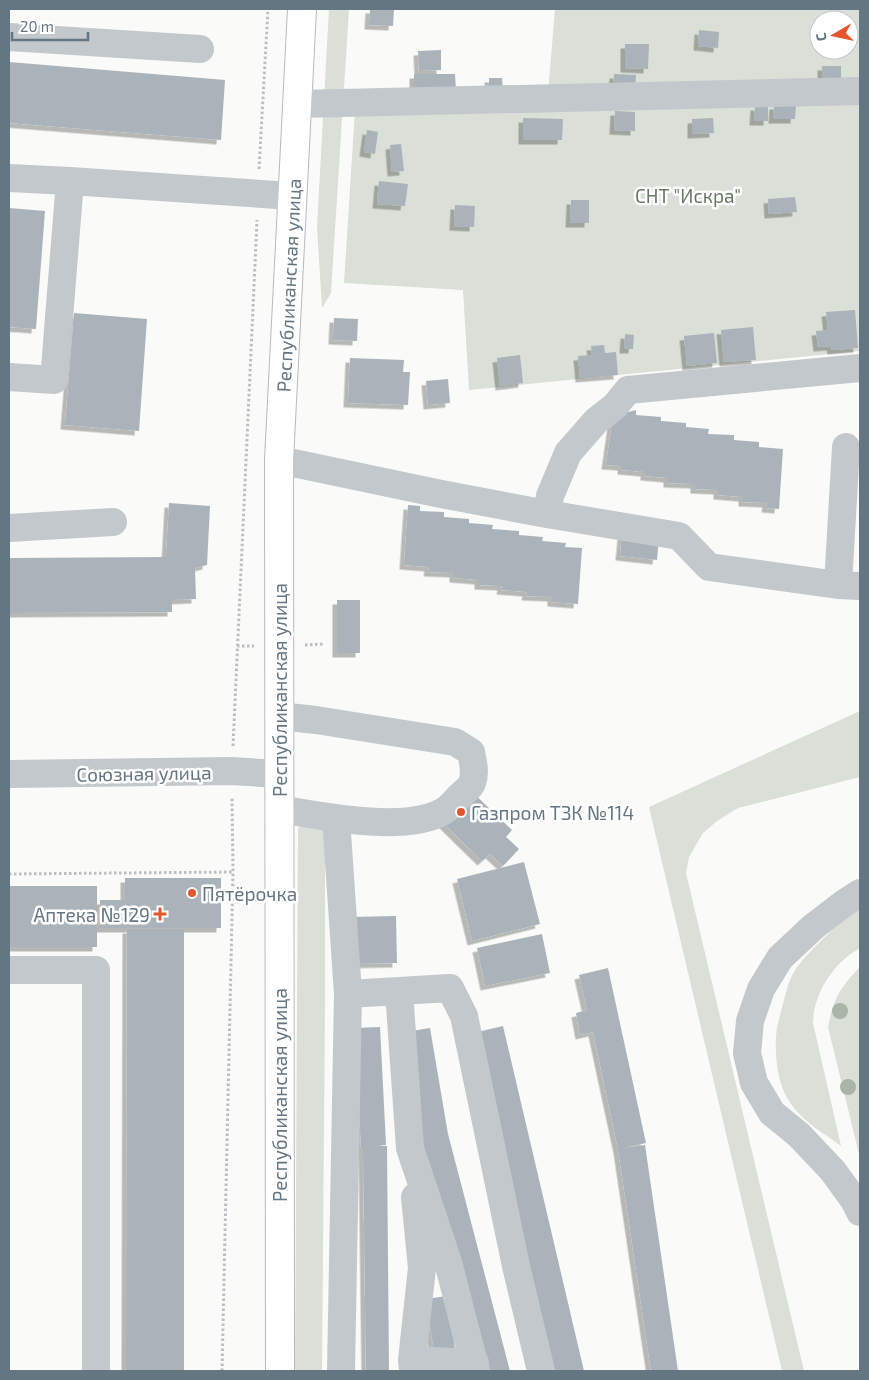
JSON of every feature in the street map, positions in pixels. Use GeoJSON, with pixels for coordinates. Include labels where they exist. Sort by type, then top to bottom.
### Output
{"type":"FeatureCollection","features":[{"type":"Feature","properties":{"kind":"main road","name":"Республиканская улица"},"geometry":{"type":"LineString","coordinates":[[280,1371],[278,460],[302,9]]}},
{"type":"Feature","properties":{"kind":"street"},"geometry":{"type":"LineString","coordinates":[[9,37],[200,49]]}},
{"type":"Feature","properties":{"kind":"street"},"geometry":{"type":"LineString","coordinates":[[298,104],[860,91]]}},
{"type":"Feature","properties":{"kind":"street"},"geometry":{"type":"LineString","coordinates":[[9,178],[292,196]]}},
{"type":"Feature","properties":{"kind":"street"},"geometry":{"type":"LineString","coordinates":[[9,376],[54,380],[70,181]]}},
{"type":"Feature","properties":{"kind":"street"},"geometry":{"type":"LineString","coordinates":[[547,514],[550,496],[568,453],[596,421],[615,406],[628,390],[860,368]]}},
{"type":"Feature","properties":{"kind":"street"},"geometry":{"type":"LineString","coordinates":[[278,460],[547,514],[679,536],[709,567],[849,586],[846,447]]}},
{"type":"Feature","properties":{"kind":"street"},"geometry":{"type":"LineString","coordinates":[[9,528],[113,522]]}},
{"type":"Feature","properties":{"kind":"street"},"geometry":{"type":"LineString","coordinates":[[279,716],[455,742],[471,752],[474,768],[472,783],[444,811],[415,822],[381,822],[336,818],[279,809]]}},
{"type":"Feature","properties":{"kind":"street","name":"Союзная улица"},"geometry":{"type":"LineString","coordinates":[[9,774],[232,771],[279,774]]}},
{"type":"Feature","properties":{"kind":"street"},"geometry":{"type":"LineString","coordinates":[[336,818],[348,994],[341,1371]]}},
{"type":"Feature","properties":{"kind":"street"},"geometry":{"type":"LineString","coordinates":[[860,893],[812,927],[780,958],[761,989],[755,1005],[750,1021],[747,1053],[754,1083],[772,1113],[799,1135],[833,1171],[854,1200],[860,1212]]}},
{"type":"Feature","properties":{"kind":"street"},"geometry":{"type":"LineString","coordinates":[[9,970],[96,970],[96,1371]]}},
{"type":"Feature","properties":{"kind":"street"},"geometry":{"type":"LineString","coordinates":[[348,994],[450,988],[464,1016],[516,1266],[541,1371]]}},
{"type":"Feature","properties":{"kind":"street"},"geometry":{"type":"LineString","coordinates":[[399,992],[410,1148],[435,1265],[476,1367],[412,1365],[435,1265]]}},
{"type":"Feature","properties":{"kind":"path"},"geometry":{"type":"LineString","coordinates":[[222,1371],[233,872],[232,771],[268,9]]}},
{"type":"Feature","properties":{"kind":"path"},"geometry":{"type":"LineString","coordinates":[[9,874],[233,872]]}},
{"type":"Feature","properties":{"kind":"green space"},"geometry":{"type":"Polygon","coordinates":[[[329,9],[349,9],[331,293],[322,308],[317,227],[329,9]]]}},
{"type":"Feature","properties":{"kind":"green space","name":"СНТ \"Искра\""},"geometry":{"type":"Polygon","coordinates":[[[555,9],[860,9],[860,351],[469,390],[463,290],[344,283],[356,94],[548,94],[555,9]]]}},
{"type":"Feature","properties":{"kind":"green space"},"geometry":{"type":"Polygon","coordinates":[[[860,711],[860,777],[738,808],[717,821],[703,833],[689,857],[686,873],[804,1371],[782,1371],[649,807],[860,711]]]}},
{"type":"Feature","properties":{"kind":"green space"},"geometry":{"type":"Polygon","coordinates":[[[304,822],[314,822],[325,831],[322,1371],[295,1371],[298,829],[304,822]]]}},
{"type":"Feature","properties":{"kind":"green space"},"geometry":{"type":"Polygon","coordinates":[[[860,909],[860,948],[831,973],[821,989],[814,1009],[813,1023],[841,1146],[801,1116],[786,1096],[777,1067],[776,1036],[786,992],[794,972],[824,937],[860,909]]]}},
{"type":"Feature","properties":{"kind":"green space"},"geometry":{"type":"Polygon","coordinates":[[[860,967],[860,1158],[828,1027],[838,994],[860,967]]]}},
{"type":"Feature","properties":{"kind":"building"},"geometry":{"type":"Polygon","coordinates":[[[370,9],[394,9],[393,26],[369,25],[370,9]]]}},
{"type":"Feature","properties":{"kind":"building"},"geometry":{"type":"Polygon","coordinates":[[[699,30],[719,32],[718,48],[698,46],[699,30]]]}},
{"type":"Feature","properties":{"kind":"building"},"geometry":{"type":"Polygon","coordinates":[[[625,44],[649,44],[648,69],[625,68],[625,44]]]}},
{"type":"Feature","properties":{"kind":"building"},"geometry":{"type":"Polygon","coordinates":[[[441,50],[441,70],[419,71],[418,51],[441,50]]]}},
{"type":"Feature","properties":{"kind":"building"},"geometry":{"type":"Polygon","coordinates":[[[9,62],[225,80],[221,140],[9,123],[9,62]]]}},
{"type":"Feature","properties":{"kind":"building"},"geometry":{"type":"Polygon","coordinates":[[[822,66],[841,66],[841,78],[822,78],[822,66]]]}},
{"type":"Feature","properties":{"kind":"building"},"geometry":{"type":"Polygon","coordinates":[[[414,74],[455,74],[456,90],[414,91],[414,74]]]}},
{"type":"Feature","properties":{"kind":"building"},"geometry":{"type":"Polygon","coordinates":[[[614,74],[636,75],[635,90],[613,89],[614,74]]]}},
{"type":"Feature","properties":{"kind":"building"},"geometry":{"type":"Polygon","coordinates":[[[489,78],[502,78],[503,90],[489,90],[489,78]]]}},
{"type":"Feature","properties":{"kind":"building"},"geometry":{"type":"Polygon","coordinates":[[[774,105],[796,105],[795,119],[773,119],[774,105]]]}},
{"type":"Feature","properties":{"kind":"building"},"geometry":{"type":"Polygon","coordinates":[[[755,106],[768,107],[768,121],[754,121],[755,106]]]}},
{"type":"Feature","properties":{"kind":"building"},"geometry":{"type":"Polygon","coordinates":[[[615,111],[635,112],[635,131],[614,130],[615,111]]]}},
{"type":"Feature","properties":{"kind":"building"},"geometry":{"type":"Polygon","coordinates":[[[523,118],[563,119],[562,140],[523,140],[523,118]]]}},
{"type":"Feature","properties":{"kind":"building"},"geometry":{"type":"Polygon","coordinates":[[[713,118],[714,133],[692,134],[692,119],[713,118]]]}},
{"type":"Feature","properties":{"kind":"building"},"geometry":{"type":"Polygon","coordinates":[[[367,130],[378,132],[375,154],[364,152],[367,130]]]}},
{"type":"Feature","properties":{"kind":"building"},"geometry":{"type":"Polygon","coordinates":[[[401,144],[404,171],[392,172],[390,145],[401,144]]]}},
{"type":"Feature","properties":{"kind":"building"},"geometry":{"type":"Polygon","coordinates":[[[379,181],[408,184],[405,206],[377,204],[379,181]]]}},
{"type":"Feature","properties":{"kind":"building"},"geometry":{"type":"Polygon","coordinates":[[[795,197],[797,212],[769,214],[768,199],[795,197]]]}},
{"type":"Feature","properties":{"kind":"building"},"geometry":{"type":"Polygon","coordinates":[[[571,200],[589,200],[589,223],[570,223],[571,200]]]}},
{"type":"Feature","properties":{"kind":"building"},"geometry":{"type":"Polygon","coordinates":[[[455,205],[475,206],[474,227],[454,226],[455,205]]]}},
{"type":"Feature","properties":{"kind":"building"},"geometry":{"type":"Polygon","coordinates":[[[9,208],[45,211],[36,329],[9,327],[9,208]]]}},
{"type":"Feature","properties":{"kind":"building"},"geometry":{"type":"Polygon","coordinates":[[[855,310],[858,348],[832,350],[831,346],[818,347],[816,331],[828,330],[826,312],[855,310]]]}},
{"type":"Feature","properties":{"kind":"building"},"geometry":{"type":"Polygon","coordinates":[[[74,313],[147,319],[139,431],[65,425],[74,313]]]}},
{"type":"Feature","properties":{"kind":"building"},"geometry":{"type":"Polygon","coordinates":[[[334,318],[358,319],[357,341],[333,340],[334,318]]]}},
{"type":"Feature","properties":{"kind":"building"},"geometry":{"type":"Polygon","coordinates":[[[753,327],[756,360],[724,362],[721,330],[753,327]]]}},
{"type":"Feature","properties":{"kind":"building"},"geometry":{"type":"Polygon","coordinates":[[[714,333],[717,363],[687,366],[684,336],[714,333]]]}},
{"type":"Feature","properties":{"kind":"building"},"geometry":{"type":"Polygon","coordinates":[[[625,334],[634,335],[633,349],[624,349],[625,334]]]}},
{"type":"Feature","properties":{"kind":"building"},"geometry":{"type":"Polygon","coordinates":[[[604,345],[605,353],[616,352],[618,375],[580,378],[578,356],[592,355],[591,346],[604,345]]]}},
{"type":"Feature","properties":{"kind":"building"},"geometry":{"type":"Polygon","coordinates":[[[520,355],[523,383],[500,386],[497,358],[520,355]]]}},
{"type":"Feature","properties":{"kind":"building"},"geometry":{"type":"Polygon","coordinates":[[[350,358],[404,360],[403,372],[410,372],[408,405],[348,403],[350,358]]]}},
{"type":"Feature","properties":{"kind":"building"},"geometry":{"type":"Polygon","coordinates":[[[448,379],[450,403],[428,405],[426,381],[448,379]]]}},
{"type":"Feature","properties":{"kind":"building"},"geometry":{"type":"Polygon","coordinates":[[[636,410],[636,415],[661,417],[661,421],[686,423],[686,427],[709,429],[708,434],[734,435],[734,440],[759,442],[759,447],[783,449],[779,509],[766,508],[767,503],[743,502],[743,497],[718,495],[718,490],[695,489],[695,484],[668,483],[668,478],[645,476],[645,472],[622,470],[622,466],[606,465],[613,416],[636,410]]]}},
{"type":"Feature","properties":{"kind":"building"},"geometry":{"type":"Polygon","coordinates":[[[169,503],[210,506],[207,565],[195,568],[196,599],[172,600],[172,612],[9,613],[9,558],[166,557],[169,503]]]}},
{"type":"Feature","properties":{"kind":"building"},"geometry":{"type":"Polygon","coordinates":[[[408,505],[420,506],[420,511],[444,512],[444,517],[469,519],[469,523],[493,525],[492,529],[519,531],[519,535],[543,537],[542,541],[566,543],[565,547],[582,548],[578,604],[552,602],[552,597],[526,596],[527,592],[501,590],[502,586],[479,585],[479,580],[454,578],[454,573],[428,572],[429,567],[404,565],[408,505]]]}},
{"type":"Feature","properties":{"kind":"building"},"geometry":{"type":"Polygon","coordinates":[[[622,535],[659,538],[657,560],[620,556],[622,535]]]}},
{"type":"Feature","properties":{"kind":"building"},"geometry":{"type":"Polygon","coordinates":[[[337,600],[360,600],[360,653],[337,653],[337,600]]]}},
{"type":"Feature","properties":{"kind":"building"},"geometry":{"type":"Polygon","coordinates":[[[470,790],[512,830],[506,837],[519,849],[503,866],[490,854],[482,861],[441,821],[470,790]]]}},
{"type":"Feature","properties":{"kind":"building"},"geometry":{"type":"Polygon","coordinates":[[[524,862],[540,924],[472,941],[457,879],[524,862]]]}},
{"type":"Feature","properties":{"kind":"building","name":"Аптека №129"},"geometry":{"type":"Polygon","coordinates":[[[125,878],[221,878],[221,928],[100,928],[100,900],[125,900],[125,878]]]}},
{"type":"Feature","properties":{"kind":"building"},"geometry":{"type":"Polygon","coordinates":[[[9,886],[97,886],[97,947],[9,947],[9,886]]]}},
{"type":"Feature","properties":{"kind":"building"},"geometry":{"type":"Polygon","coordinates":[[[396,916],[397,963],[350,964],[349,917],[396,916]]]}},
{"type":"Feature","properties":{"kind":"building"},"geometry":{"type":"Polygon","coordinates":[[[127,929],[184,929],[184,1371],[126,1371],[127,929]]]}},
{"type":"Feature","properties":{"kind":"building"},"geometry":{"type":"Polygon","coordinates":[[[542,934],[550,973],[485,986],[477,948],[542,934]]]}},
{"type":"Feature","properties":{"kind":"building"},"geometry":{"type":"Polygon","coordinates":[[[608,968],[646,1143],[623,1148],[645,1145],[678,1371],[651,1371],[618,1149],[593,1032],[580,1035],[576,1013],[587,1010],[579,975],[608,968]]]}},
{"type":"Feature","properties":{"kind":"building"},"geometry":{"type":"Polygon","coordinates":[[[503,1026],[584,1371],[553,1371],[473,1033],[503,1026]]]}},
{"type":"Feature","properties":{"kind":"building"},"geometry":{"type":"Polygon","coordinates":[[[380,1027],[386,1145],[376,1146],[387,1146],[389,1371],[366,1371],[363,1147],[361,1147],[355,1028],[380,1027]]]}},
{"type":"Feature","properties":{"kind":"building"},"geometry":{"type":"Polygon","coordinates":[[[430,1028],[448,1134],[510,1371],[482,1371],[422,1141],[405,1032],[430,1028]]]}},
{"type":"Feature","properties":{"kind":"building"},"geometry":{"type":"Polygon","coordinates":[[[447,1296],[455,1349],[434,1352],[426,1299],[447,1296]]]}},
{"type":"Feature","properties":{"kind":"place","name":"Газпром ТЗК №114"},"geometry":{"type":"Point","coordinates":[461,812]}},
{"type":"Feature","properties":{"kind":"place","name":"Пятёрочка"},"geometry":{"type":"Point","coordinates":[192,893]}},
{"type":"Feature","properties":{"kind":"place","name":"Аптека №129"},"geometry":{"type":"Point","coordinates":[160,914]}}]}
